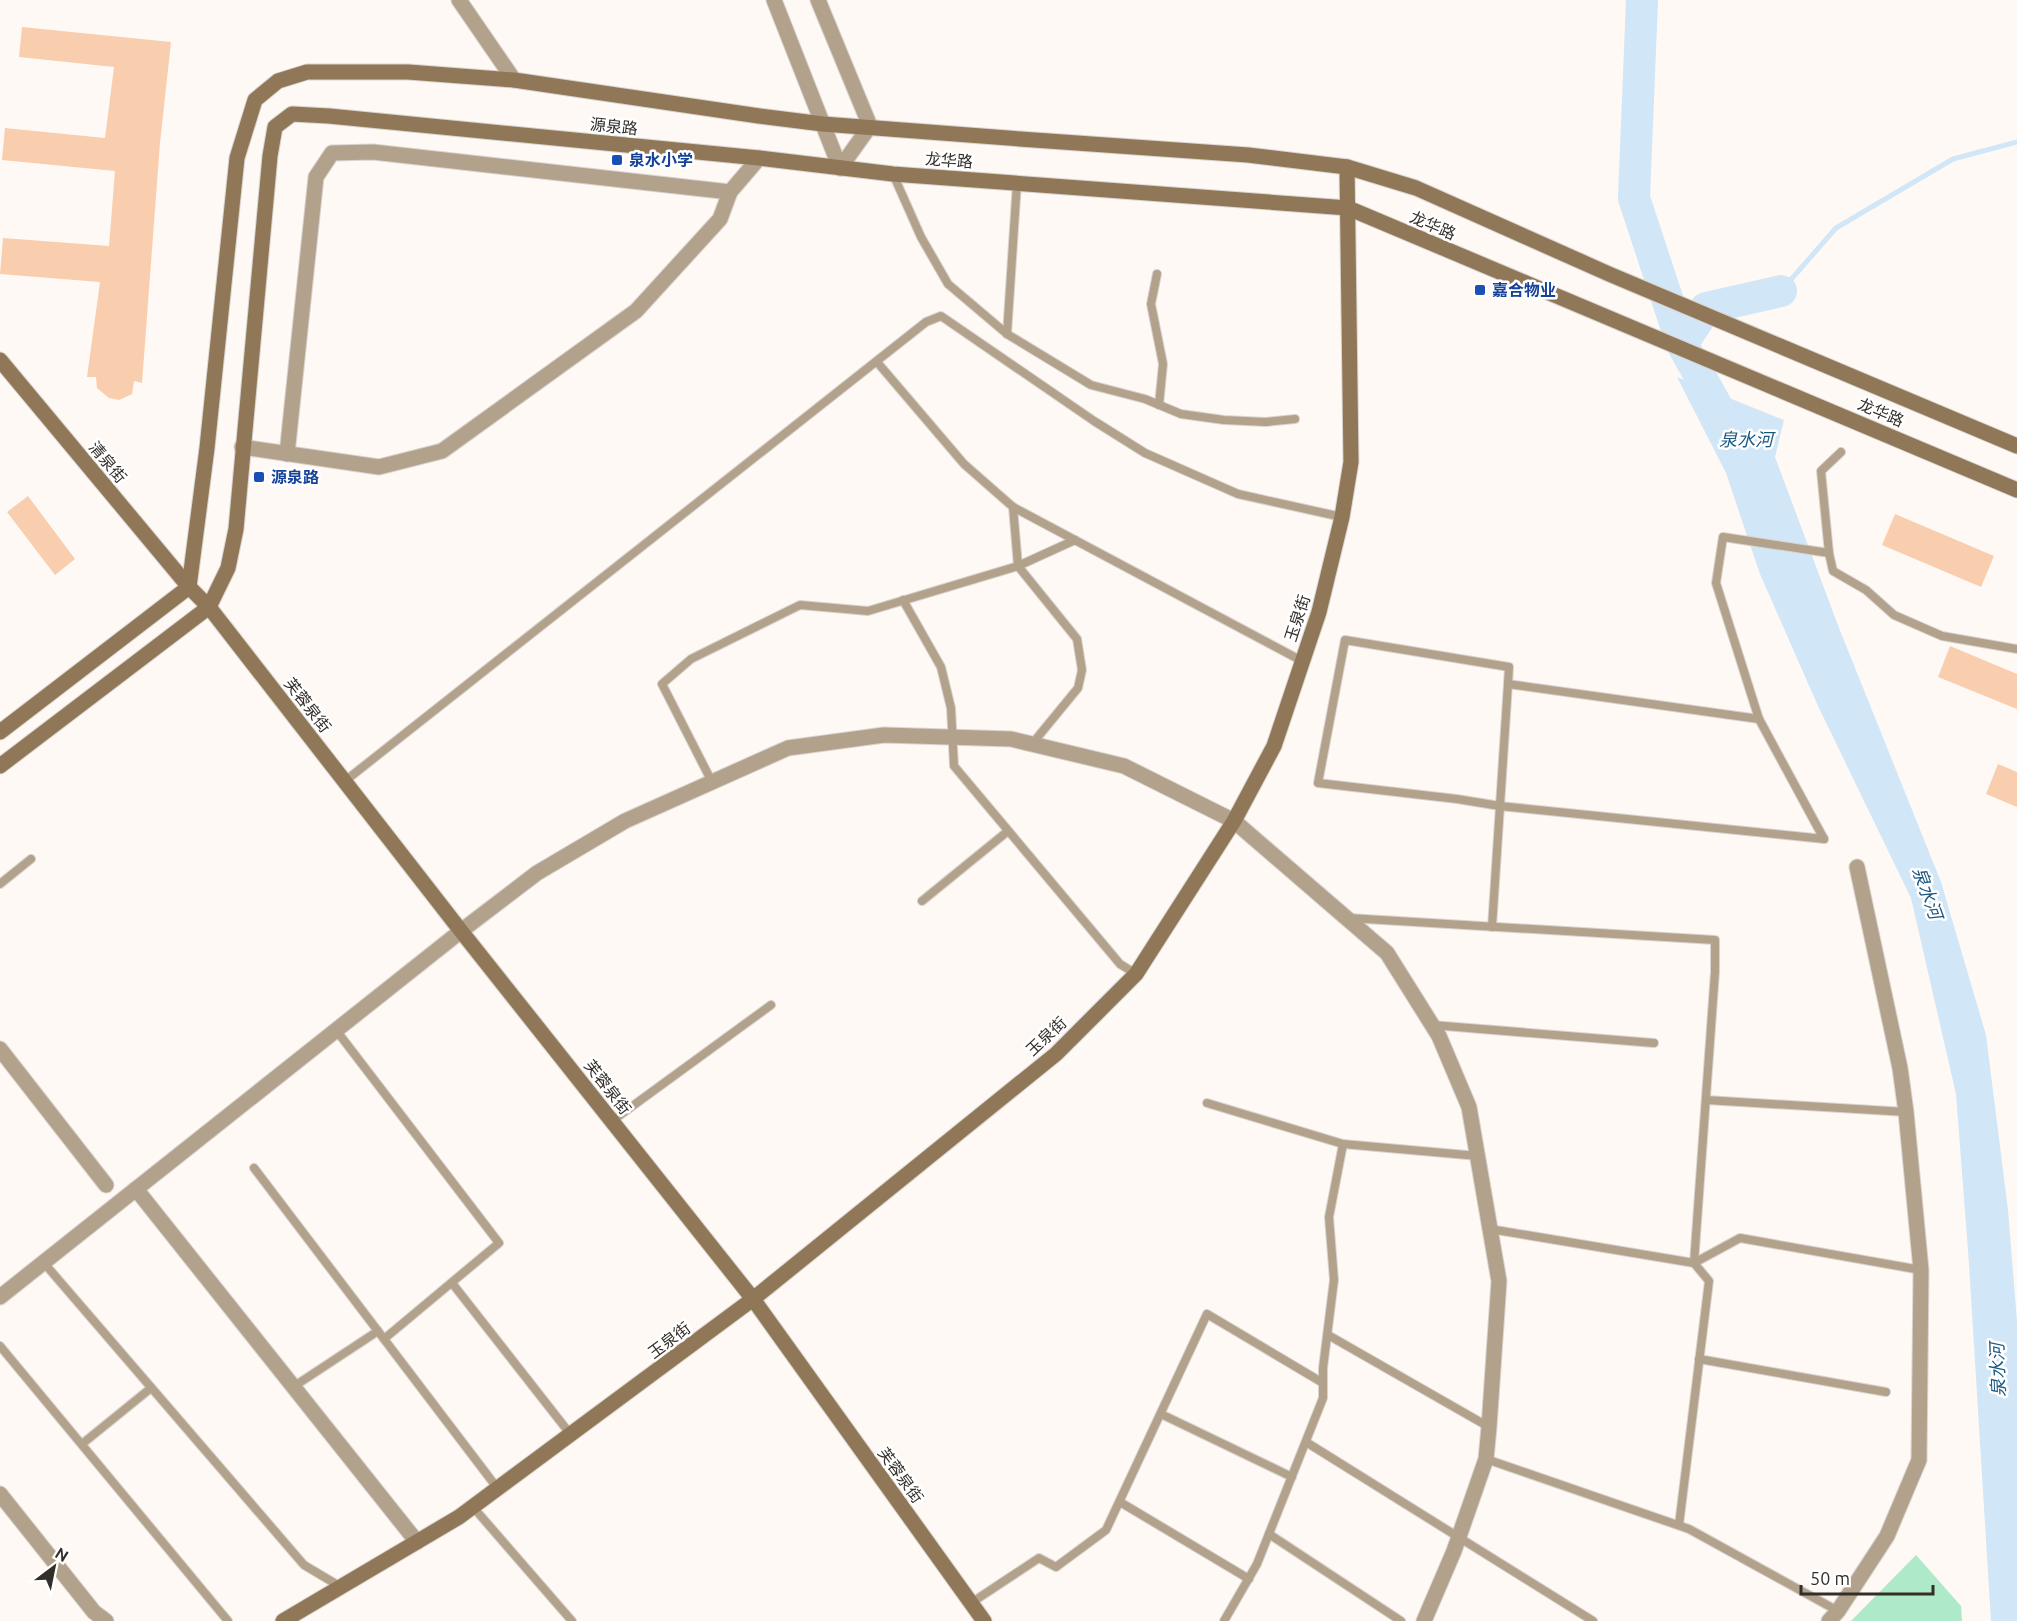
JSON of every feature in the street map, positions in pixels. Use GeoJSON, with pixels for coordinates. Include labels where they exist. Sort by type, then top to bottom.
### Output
{"type":"FeatureCollection","features":[{"type":"Feature","properties":{"kind":"street"},"geometry":{"type":"LineString","coordinates":[[459,0],[514,80]]}},
{"type":"Feature","properties":{"kind":"street"},"geometry":{"type":"LineString","coordinates":[[774,0],[840,168]]}},
{"type":"Feature","properties":{"kind":"street"},"geometry":{"type":"LineString","coordinates":[[818,0],[870,126],[840,168]]}},
{"type":"Feature","properties":{"kind":"street","name":"源泉路"},"geometry":{"type":"LineString","coordinates":[[189,587],[207,448],[237,158],[255,100],[278,81],[308,72],[408,72],[514,80],[823,124]]}},
{"type":"Feature","properties":{"kind":"street","name":"源泉路"},"geometry":{"type":"LineString","coordinates":[[0,766],[209,607],[228,568],[236,529],[270,156],[275,126],[292,114],[759,158],[840,168]]}},
{"type":"Feature","properties":{"kind":"street","name":"龙华路"},"geometry":{"type":"LineString","coordinates":[[823,124],[1248,155],[1347,167],[1416,188],[1609,274],[2017,446]]}},
{"type":"Feature","properties":{"kind":"street"},"geometry":{"type":"LineString","coordinates":[[287,454],[316,177],[332,153],[373,152],[730,192]]}},
{"type":"Feature","properties":{"kind":"street"},"geometry":{"type":"LineString","coordinates":[[242,447],[379,467],[442,451],[636,311],[720,219],[730,192],[759,158]]}},
{"type":"Feature","properties":{"kind":"street","name":"玉泉街"},"geometry":{"type":"LineString","coordinates":[[283,1621],[472,1507],[753,1299],[1056,1054],[1136,974],[1234,821],[1274,746],[1318,612],[1342,517],[1351,462],[1347,167]]}},
{"type":"Feature","properties":{"kind":"street","name":"龙华路"},"geometry":{"type":"LineString","coordinates":[[840,168],[893,174],[1348,208],[2017,490]]}},
{"type":"Feature","properties":{"kind":"street","name":"清泉街"},"geometry":{"type":"LineString","coordinates":[[0,360],[189,587]]}},
{"type":"Feature","properties":{"kind":"street"},"geometry":{"type":"LineString","coordinates":[[0,732],[189,587]]}},
{"type":"Feature","properties":{"kind":"street","name":"芙蓉泉街"},"geometry":{"type":"LineString","coordinates":[[189,587],[209,607],[461,931],[753,1299],[984,1621]]}},
{"type":"Feature","properties":{"kind":"street"},"geometry":{"type":"LineString","coordinates":[[0,1298],[461,931],[537,873],[625,821],[788,748],[884,735],[1011,739],[1124,766],[1234,821],[1388,953],[1439,1036],[1469,1107],[1499,1281],[1486,1459],[1459,1538],[1424,1621]]}},
{"type":"Feature","properties":{"kind":"street"},"geometry":{"type":"LineString","coordinates":[[1834,1616],[1887,1536],[1919,1460],[1921,1270],[1906,1112],[1900,1068],[1857,867]]}},
{"type":"Feature","properties":{"kind":"street"},"geometry":{"type":"LineString","coordinates":[[0,1049],[106,1185]]}},
{"type":"Feature","properties":{"kind":"street"},"geometry":{"type":"LineString","coordinates":[[136,1189],[417,1542]]}},
{"type":"Feature","properties":{"kind":"street"},"geometry":{"type":"LineString","coordinates":[[0,1494],[94,1612],[106,1621]]}},
{"type":"Feature","properties":{"kind":"lane"},"geometry":{"type":"LineString","coordinates":[[893,174],[921,237],[948,284],[1007,334],[1091,385],[1144,399],[1181,414],[1224,420],[1266,422],[1295,419]]}},
{"type":"Feature","properties":{"kind":"lane"},"geometry":{"type":"LineString","coordinates":[[1007,334],[1017,183]]}},
{"type":"Feature","properties":{"kind":"lane"},"geometry":{"type":"LineString","coordinates":[[1157,274],[1151,304],[1163,364],[1159,405]]}},
{"type":"Feature","properties":{"kind":"lane"},"geometry":{"type":"LineString","coordinates":[[345,781],[926,322],[941,316],[1144,453],[1238,494],[1342,517]]}},
{"type":"Feature","properties":{"kind":"lane"},"geometry":{"type":"LineString","coordinates":[[876,362],[964,464],[1013,507],[1302,661]]}},
{"type":"Feature","properties":{"kind":"lane"},"geometry":{"type":"LineString","coordinates":[[1841,452],[1821,471],[1829,553],[1833,571],[1866,590],[1894,615],[1942,636],[2017,649]]}},
{"type":"Feature","properties":{"kind":"lane"},"geometry":{"type":"LineString","coordinates":[[1013,507],[1018,566],[1077,639],[1082,670],[1078,688],[1032,744]]}},
{"type":"Feature","properties":{"kind":"lane"},"geometry":{"type":"LineString","coordinates":[[1492,927],[1500,806],[1508,684],[1509,667],[1345,640],[1318,783],[1500,806],[1824,838],[1759,719],[1716,583],[1723,537],[1829,553]]}},
{"type":"Feature","properties":{"kind":"lane"},"geometry":{"type":"LineString","coordinates":[[712,782],[662,684],[691,659],[800,605],[868,611],[1018,566],[1076,540]]}},
{"type":"Feature","properties":{"kind":"lane"},"geometry":{"type":"LineString","coordinates":[[903,600],[941,667],[951,708],[954,766],[1120,964],[1136,974]]}},
{"type":"Feature","properties":{"kind":"lane"},"geometry":{"type":"LineString","coordinates":[[1508,684],[1759,719]]}},
{"type":"Feature","properties":{"kind":"lane"},"geometry":{"type":"LineString","coordinates":[[922,901],[1008,831]]}},
{"type":"Feature","properties":{"kind":"lane"},"geometry":{"type":"LineString","coordinates":[[0,884],[31,859]]}},
{"type":"Feature","properties":{"kind":"lane"},"geometry":{"type":"LineString","coordinates":[[1348,918],[1715,940],[1715,972],[1694,1263],[1709,1281],[1679,1525]]}},
{"type":"Feature","properties":{"kind":"lane"},"geometry":{"type":"LineString","coordinates":[[612,1121],[771,1005]]}},
{"type":"Feature","properties":{"kind":"lane"},"geometry":{"type":"LineString","coordinates":[[1431,1024],[1654,1044]]}},
{"type":"Feature","properties":{"kind":"lane"},"geometry":{"type":"LineString","coordinates":[[336,1030],[499,1243],[384,1340]]}},
{"type":"Feature","properties":{"kind":"lane"},"geometry":{"type":"LineString","coordinates":[[1706,1100],[1906,1112]]}},
{"type":"Feature","properties":{"kind":"lane"},"geometry":{"type":"LineString","coordinates":[[1207,1103],[1342,1144],[1478,1156]]}},
{"type":"Feature","properties":{"kind":"lane"},"geometry":{"type":"LineString","coordinates":[[1224,1621],[1257,1564],[1323,1398],[1334,1280],[1329,1217],[1342,1144]]}},
{"type":"Feature","properties":{"kind":"lane"},"geometry":{"type":"LineString","coordinates":[[254,1168],[498,1489]]}},
{"type":"Feature","properties":{"kind":"lane"},"geometry":{"type":"LineString","coordinates":[[1490,1229],[1694,1263],[1740,1238],[1921,1270]]}},
{"type":"Feature","properties":{"kind":"lane"},"geometry":{"type":"LineString","coordinates":[[44,1263],[304,1565],[341,1587]]}},
{"type":"Feature","properties":{"kind":"lane"},"geometry":{"type":"LineString","coordinates":[[452,1283],[571,1435]]}},
{"type":"Feature","properties":{"kind":"lane"},"geometry":{"type":"LineString","coordinates":[[971,1603],[1039,1558],[1056,1567],[1106,1530],[1207,1314],[1323,1383]]}},
{"type":"Feature","properties":{"kind":"lane"},"geometry":{"type":"LineString","coordinates":[[293,1387],[378,1331]]}},
{"type":"Feature","properties":{"kind":"lane"},"geometry":{"type":"LineString","coordinates":[[1328,1335],[1489,1427]]}},
{"type":"Feature","properties":{"kind":"lane"},"geometry":{"type":"LineString","coordinates":[[0,1346],[228,1621]]}},
{"type":"Feature","properties":{"kind":"lane"},"geometry":{"type":"LineString","coordinates":[[1699,1359],[1886,1392]]}},
{"type":"Feature","properties":{"kind":"lane"},"geometry":{"type":"LineString","coordinates":[[82,1444],[152,1388]]}},
{"type":"Feature","properties":{"kind":"lane"},"geometry":{"type":"LineString","coordinates":[[1161,1414],[1292,1477]]}},
{"type":"Feature","properties":{"kind":"lane"},"geometry":{"type":"LineString","coordinates":[[1306,1442],[1593,1621]]}},
{"type":"Feature","properties":{"kind":"lane"},"geometry":{"type":"LineString","coordinates":[[1486,1459],[1689,1529],[1834,1616]]}},
{"type":"Feature","properties":{"kind":"lane"},"geometry":{"type":"LineString","coordinates":[[1120,1502],[1249,1579]]}},
{"type":"Feature","properties":{"kind":"lane"},"geometry":{"type":"LineString","coordinates":[[472,1507],[572,1621]]}},
{"type":"Feature","properties":{"kind":"lane"},"geometry":{"type":"LineString","coordinates":[[1269,1534],[1401,1621]]}},
{"type":"Feature","properties":{"kind":"green space"},"geometry":{"type":"Polygon","coordinates":[[[1916,1555],[1961,1606],[1962,1621],[1851,1621],[1916,1555]]]}},
{"type":"Feature","properties":{"kind":"water","name":"泉水河"},"geometry":{"type":"Polygon","coordinates":[[[1677,377],[1784,420],[1775,457],[1839,628],[1941,882],[1986,1035],[2008,1210],[2017,1321],[2017,1621],[1991,1621],[1956,1094],[1911,898],[1818,706],[1760,574],[1726,473],[1677,377]]]}},
{"type":"Feature","properties":{"kind":"building"},"geometry":{"type":"Polygon","coordinates":[[[22,27],[171,42],[160,143],[142,383],[134,381],[132,394],[119,400],[109,398],[97,388],[96,377],[87,377],[100,282],[0,274],[3,238],[109,246],[115,171],[2,160],[5,128],[105,138],[114,67],[19,57],[22,27]]]}},
{"type":"Feature","properties":{"kind":"building"},"geometry":{"type":"Polygon","coordinates":[[[28,496],[75,559],[55,575],[7,512],[28,496]]]}},
{"type":"Feature","properties":{"kind":"building"},"geometry":{"type":"Polygon","coordinates":[[[1895,514],[1994,556],[1981,587],[1882,545],[1895,514]]]}},
{"type":"Feature","properties":{"kind":"building"},"geometry":{"type":"Polygon","coordinates":[[[1950,646],[2017,674],[2017,709],[1938,677],[1950,646]]]}},
{"type":"Feature","properties":{"kind":"building"},"geometry":{"type":"Polygon","coordinates":[[[1998,764],[2017,772],[2017,807],[1986,794],[1998,764]]]}},
{"type":"Feature","properties":{"kind":"waterway","name":"泉水河"},"geometry":{"type":"LineString","coordinates":[[1642,0],[1634,198],[1682,344],[1728,426]]}},
{"type":"Feature","properties":{"kind":"waterway"},"geometry":{"type":"LineString","coordinates":[[1781,291],[1836,228],[1953,159],[2017,142]]}},
{"type":"Feature","properties":{"kind":"waterway"},"geometry":{"type":"LineString","coordinates":[[1684,341],[1706,308],[1781,291]]}},
{"type":"Feature","properties":{"kind":"place","name":"泉水小学"},"geometry":{"type":"Point","coordinates":[617,160]}},
{"type":"Feature","properties":{"kind":"place","name":"嘉合物业"},"geometry":{"type":"Point","coordinates":[1480,290]}},
{"type":"Feature","properties":{"kind":"place","name":"源泉路"},"geometry":{"type":"Point","coordinates":[259,477]}}]}
